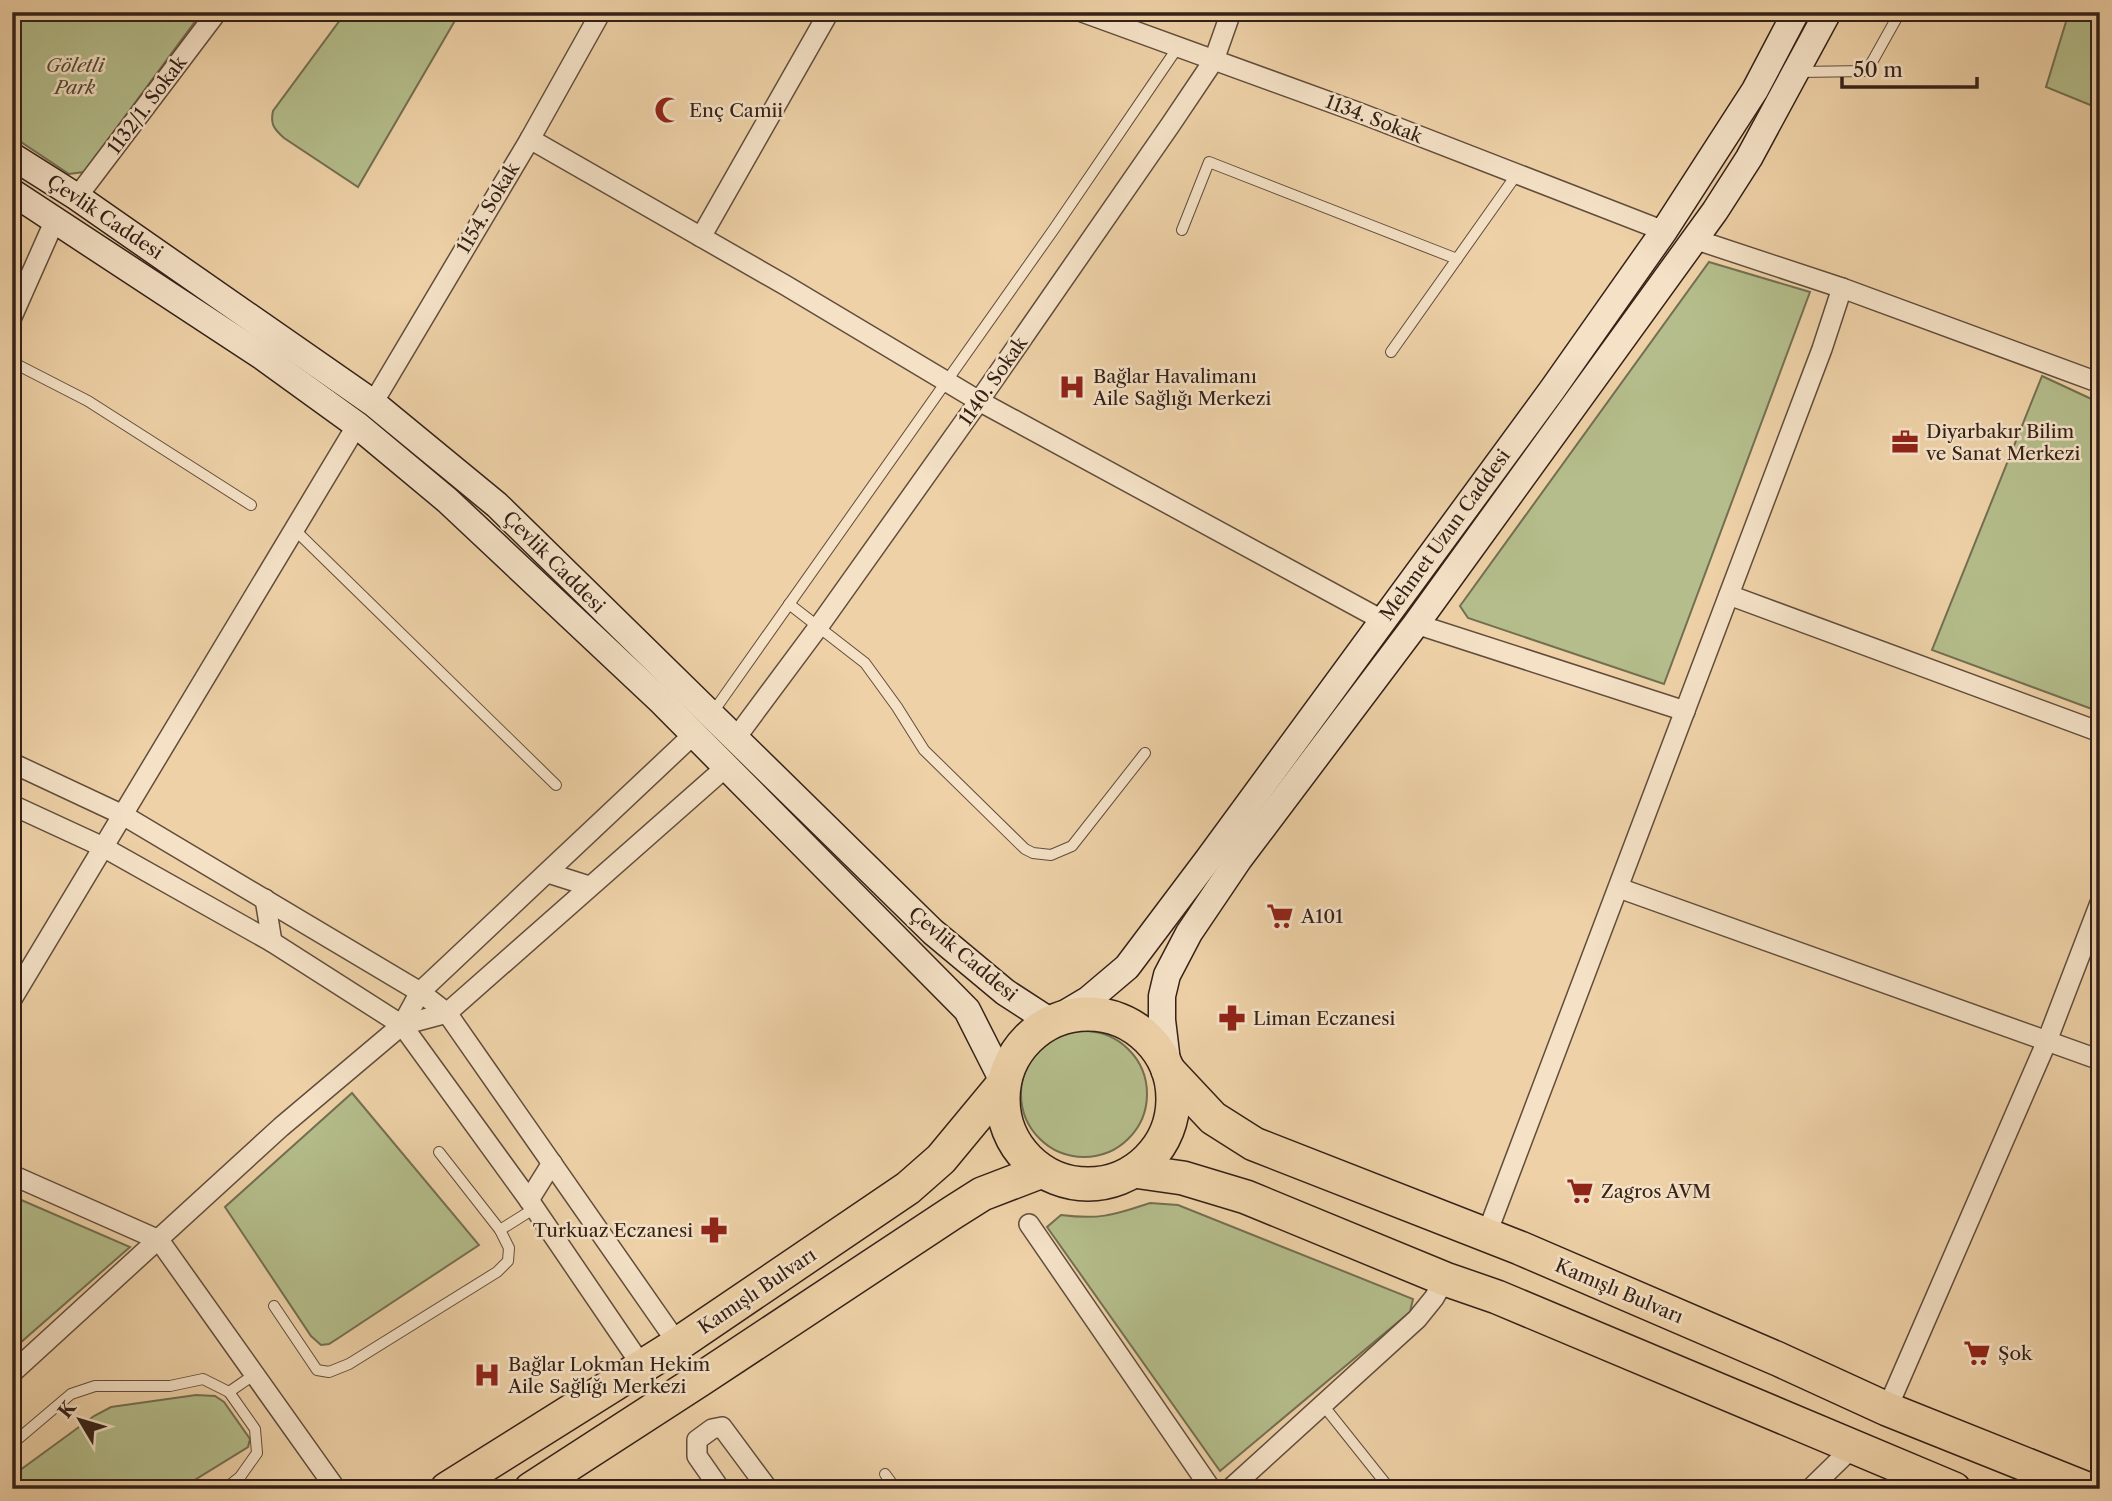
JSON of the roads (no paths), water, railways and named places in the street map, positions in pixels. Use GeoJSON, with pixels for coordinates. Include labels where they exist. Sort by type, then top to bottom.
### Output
{"type":"FeatureCollection","features":[{"type":"Feature","properties":{"kind":"highway"},"geometry":{"type":"LineString","coordinates":[[1078,1014],[1106,1016],[1133,1026],[1154,1045],[1168,1070],[1173,1092],[1172,1115],[1164,1137],[1151,1156],[1133,1171],[1112,1181],[1088,1185],[1064,1181],[1042,1171],[1023,1154],[1009,1133],[1003,1108],[1004,1083],[1010,1064],[1020,1047],[1034,1033],[1051,1022],[1078,1014]]}},
{"type":"Feature","properties":{"kind":"highway","name":"Kamışlı Bulvarı"},"geometry":{"type":"LineString","coordinates":[[1168,1070],[1213,1118],[1254,1144],[1488,1236],[1778,1359],[1887,1409],[2087,1489]]}},
{"type":"Feature","properties":{"kind":"highway","name":"Kamışlı Bulvarı"},"geometry":{"type":"LineString","coordinates":[[447,1489],[678,1344],[908,1188],[941,1159],[1004,1083]]}},
{"type":"Feature","properties":{"kind":"highway"},"geometry":{"type":"LineString","coordinates":[[531,1489],[952,1213],[982,1195],[1042,1171]]}},
{"type":"Feature","properties":{"kind":"highway"},"geometry":{"type":"LineString","coordinates":[[1133,1171],[1183,1178],[1246,1197],[1509,1303],[1954,1489]]}},
{"type":"Feature","properties":{"kind":"main road","name":"Mehmet Uzun Caddesi"},"geometry":{"type":"LineString","coordinates":[[1051,1022],[1088,1000],[1127,967],[1552,390],[1664,231],[1755,90],[1796,12]]}},
{"type":"Feature","properties":{"kind":"main road"},"geometry":{"type":"LineString","coordinates":[[1168,1070],[1162,996],[1167,975],[1189,933],[1239,859],[1416,624],[1694,239],[1749,158],[1828,12]]}},
{"type":"Feature","properties":{"kind":"main road","name":"Çevlik Caddesi"},"geometry":{"type":"LineString","coordinates":[[12,156],[76,197],[373,403],[496,505],[702,725],[726,767],[967,1010],[1004,1083]]}},
{"type":"Feature","properties":{"kind":"main road","name":"Çevlik Caddesi"},"geometry":{"type":"LineString","coordinates":[[12,192],[263,357],[357,425],[447,500],[702,725],[735,739],[933,932],[1005,992],[1051,1022]]}},
{"type":"Feature","properties":{"kind":"street","name":"1132/1. Sokak"},"geometry":{"type":"LineString","coordinates":[[76,197],[217,12]]}},
{"type":"Feature","properties":{"kind":"street","name":"1154. Sokak"},"geometry":{"type":"LineString","coordinates":[[373,403],[530,139],[601,12]]}},
{"type":"Feature","properties":{"kind":"street"},"geometry":{"type":"LineString","coordinates":[[701,237],[830,12]]}},
{"type":"Feature","properties":{"kind":"street","name":"1134. Sokak"},"geometry":{"type":"LineString","coordinates":[[1082,12],[1360,113],[1664,231]]}},
{"type":"Feature","properties":{"kind":"street","name":"1140. Sokak"},"geometry":{"type":"LineString","coordinates":[[735,739],[979,401],[1214,60],[1231,12]]}},
{"type":"Feature","properties":{"kind":"street"},"geometry":{"type":"LineString","coordinates":[[530,139],[979,401],[1382,621]]}},
{"type":"Feature","properties":{"kind":"street"},"geometry":{"type":"LineString","coordinates":[[12,317],[55,220]]}},
{"type":"Feature","properties":{"kind":"street"},"geometry":{"type":"LineString","coordinates":[[1694,239],[1842,288],[2100,383]]}},
{"type":"Feature","properties":{"kind":"street"},"geometry":{"type":"LineString","coordinates":[[1488,1236],[1822,349],[1842,288]]}},
{"type":"Feature","properties":{"kind":"street"},"geometry":{"type":"LineString","coordinates":[[12,999],[357,425]]}},
{"type":"Feature","properties":{"kind":"street"},"geometry":{"type":"LineString","coordinates":[[1729,595],[2100,732]]}},
{"type":"Feature","properties":{"kind":"street"},"geometry":{"type":"LineString","coordinates":[[1416,624],[1685,711]]}},
{"type":"Feature","properties":{"kind":"street"},"geometry":{"type":"LineString","coordinates":[[12,1373],[281,1127],[402,1025],[420,992],[702,725]]}},
{"type":"Feature","properties":{"kind":"street"},"geometry":{"type":"LineString","coordinates":[[12,763],[123,815],[420,992],[447,1013],[678,1344]]}},
{"type":"Feature","properties":{"kind":"street"},"geometry":{"type":"LineString","coordinates":[[402,1025],[447,1013],[726,767]]}},
{"type":"Feature","properties":{"kind":"street"},"geometry":{"type":"LineString","coordinates":[[12,805],[103,847],[272,942],[402,1025],[532,1204],[642,1366]]}},
{"type":"Feature","properties":{"kind":"street"},"geometry":{"type":"LineString","coordinates":[[548,873],[589,886]]}},
{"type":"Feature","properties":{"kind":"street"},"geometry":{"type":"LineString","coordinates":[[1619,888],[2100,1059]]}},
{"type":"Feature","properties":{"kind":"street"},"geometry":{"type":"LineString","coordinates":[[265,899],[272,942]]}},
{"type":"Feature","properties":{"kind":"street"},"geometry":{"type":"LineString","coordinates":[[1887,1409],[2047,1041],[2100,903]]}},
{"type":"Feature","properties":{"kind":"street"},"geometry":{"type":"LineString","coordinates":[[532,1204],[552,1163]]}},
{"type":"Feature","properties":{"kind":"street"},"geometry":{"type":"LineString","coordinates":[[12,1175],[159,1240],[336,1489]]}},
{"type":"Feature","properties":{"kind":"street"},"geometry":{"type":"LineString","coordinates":[[1029,1224],[1211,1489]]}},
{"type":"Feature","properties":{"kind":"street"},"geometry":{"type":"LineString","coordinates":[[1230,1489],[1418,1319],[1446,1279]]}},
{"type":"Feature","properties":{"kind":"street"},"geometry":{"type":"LineString","coordinates":[[720,1489],[697,1456],[697,1440],[712,1429],[722,1427],[768,1489]]}},
{"type":"Feature","properties":{"kind":"street"},"geometry":{"type":"LineString","coordinates":[[1810,1489],[1853,1447]]}},
{"type":"Feature","properties":{"kind":"lane"},"geometry":{"type":"LineString","coordinates":[[1795,72],[1867,71],[1900,12]]}},
{"type":"Feature","properties":{"kind":"lane"},"geometry":{"type":"LineString","coordinates":[[702,725],[947,381],[1178,47]]}},
{"type":"Feature","properties":{"kind":"lane"},"geometry":{"type":"LineString","coordinates":[[1182,230],[1209,162],[1457,259]]}},
{"type":"Feature","properties":{"kind":"lane"},"geometry":{"type":"LineString","coordinates":[[1391,352],[1517,174]]}},
{"type":"Feature","properties":{"kind":"lane"},"geometry":{"type":"LineString","coordinates":[[12,362],[88,401],[251,505]]}},
{"type":"Feature","properties":{"kind":"lane"},"geometry":{"type":"LineString","coordinates":[[295,530],[556,785]]}},
{"type":"Feature","properties":{"kind":"lane"},"geometry":{"type":"LineString","coordinates":[[789,604],[864,663],[897,707],[924,750],[1025,849],[1033,853],[1051,855],[1072,846],[1145,753]]}},
{"type":"Feature","properties":{"kind":"lane"},"geometry":{"type":"LineString","coordinates":[[274,1306],[317,1370],[329,1372],[349,1364],[497,1272],[508,1261],[509,1248],[500,1230],[439,1152]]}},
{"type":"Feature","properties":{"kind":"lane"},"geometry":{"type":"LineString","coordinates":[[500,1230],[532,1204]]}},
{"type":"Feature","properties":{"kind":"lane"},"geometry":{"type":"LineString","coordinates":[[229,1392],[255,1374]]}},
{"type":"Feature","properties":{"kind":"lane"},"geometry":{"type":"LineString","coordinates":[[12,1444],[71,1394],[95,1386],[170,1386],[203,1379],[229,1392],[254,1429],[257,1452],[240,1477],[225,1489]]}},
{"type":"Feature","properties":{"kind":"lane"},"geometry":{"type":"LineString","coordinates":[[1323,1405],[1390,1489]]}},
{"type":"Feature","properties":{"kind":"lane"},"geometry":{"type":"LineString","coordinates":[[885,1474],[896,1489]]}},
{"type":"Feature","properties":{"kind":"place","name":"Enç Camii"},"geometry":{"type":"Point","coordinates":[668,110]}},
{"type":"Feature","properties":{"kind":"place","name":"Bağlar Havalimanı Aile Sağlığı Merkezi"},"geometry":{"type":"Point","coordinates":[1072,387]}},
{"type":"Feature","properties":{"kind":"place","name":"Diyarbakır Bilim ve Sanat Merkezi"},"geometry":{"type":"Point","coordinates":[1905,442]}},
{"type":"Feature","properties":{"kind":"place","name":"A101"},"geometry":{"type":"Point","coordinates":[1280,916]}},
{"type":"Feature","properties":{"kind":"place","name":"Liman Eczanesi"},"geometry":{"type":"Point","coordinates":[1232,1018]}},
{"type":"Feature","properties":{"kind":"place","name":"Zagros AVM"},"geometry":{"type":"Point","coordinates":[1580,1191]}},
{"type":"Feature","properties":{"kind":"place","name":"Turkuaz Eczanesi"},"geometry":{"type":"Point","coordinates":[714,1230]}},
{"type":"Feature","properties":{"kind":"place","name":"Şok"},"geometry":{"type":"Point","coordinates":[1977,1353]}},
{"type":"Feature","properties":{"kind":"place","name":"Bağlar Lokman Hekim Aile Sağlığı Merkezi"},"geometry":{"type":"Point","coordinates":[487,1375]}},
{"type":"Feature","properties":{"kind":"park label","name":"Göletli Park"},"geometry":{"type":"Point","coordinates":[75,76]}}]}
